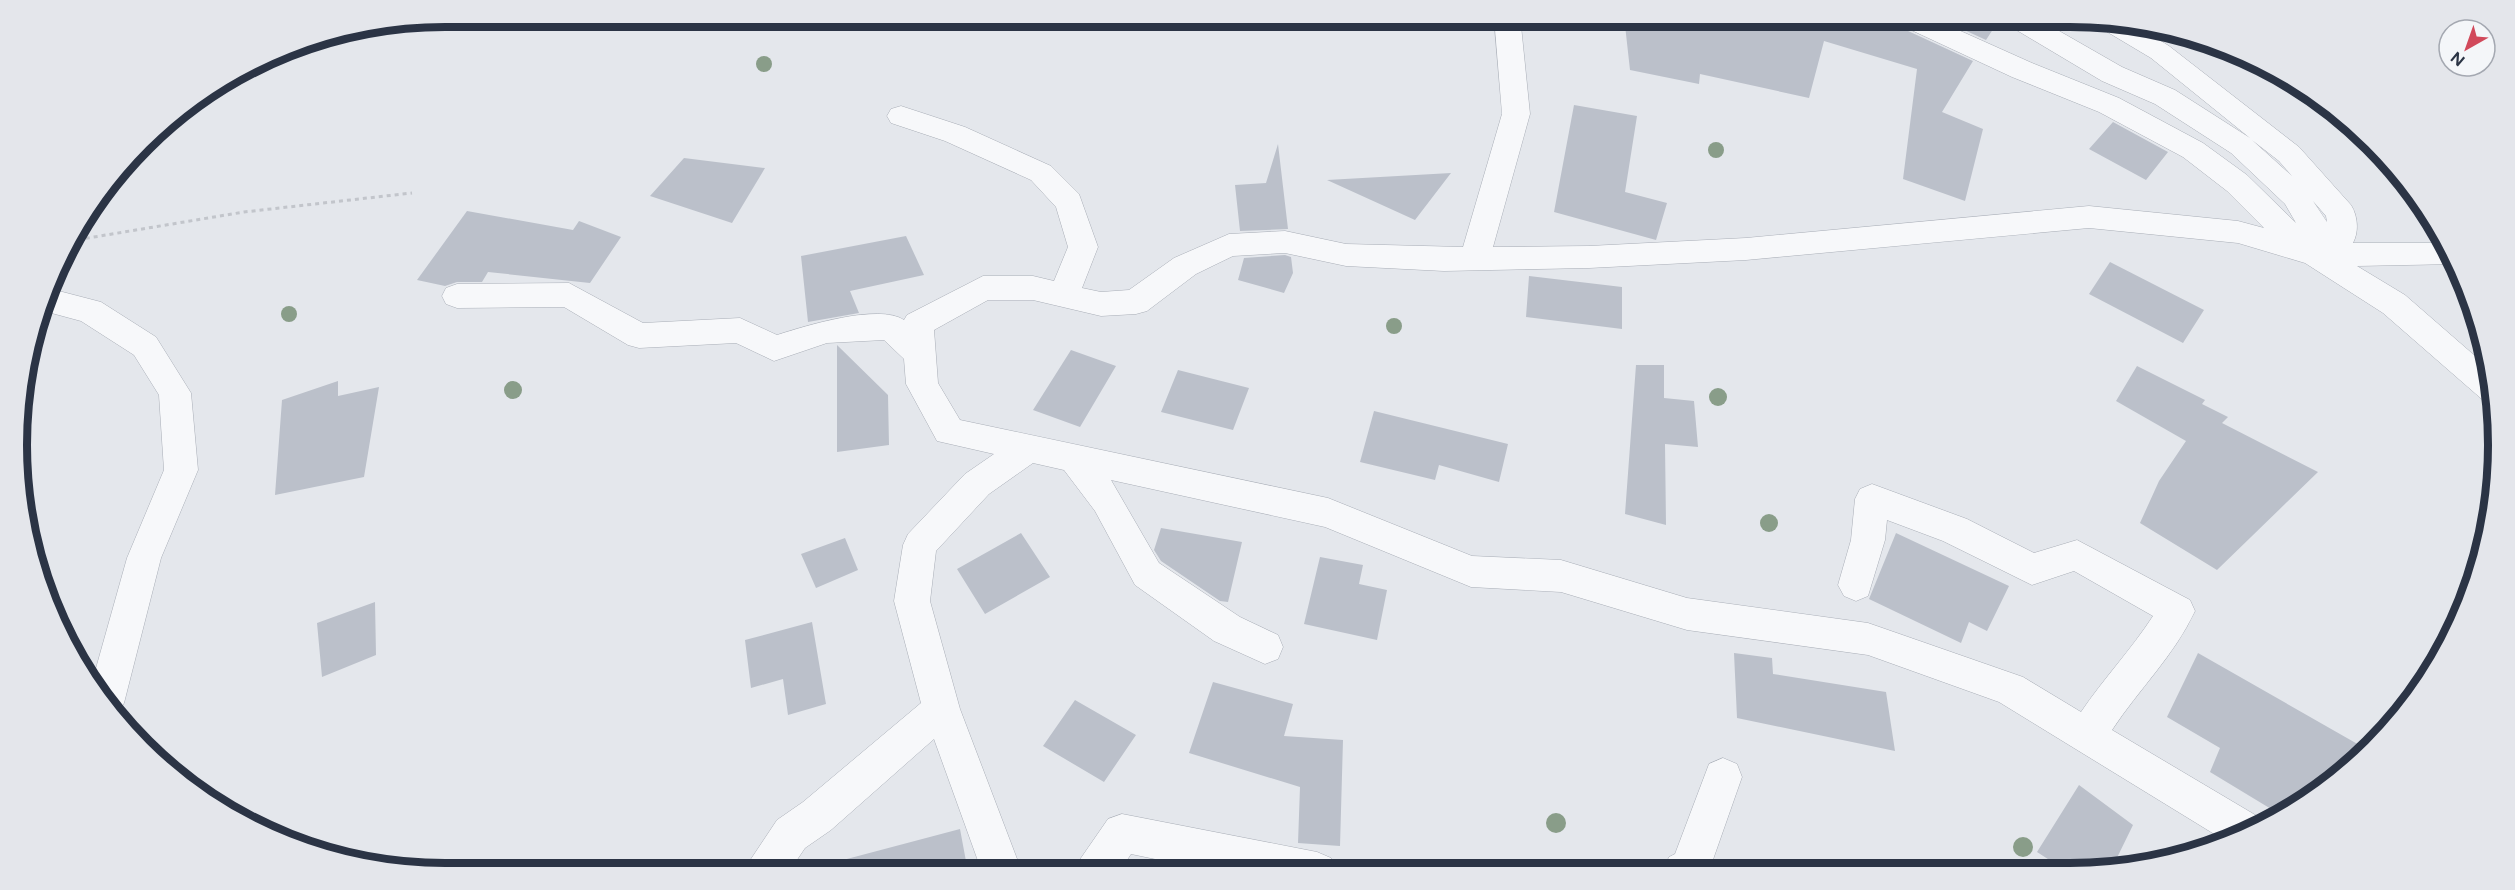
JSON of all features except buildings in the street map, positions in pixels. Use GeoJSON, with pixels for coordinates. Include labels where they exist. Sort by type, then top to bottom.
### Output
{"type":"FeatureCollection","features":[{"type":"Feature","properties":{"kind":"street"},"geometry":{"type":"LineString","coordinates":[[1475,259],[1516,114],[1508,27]]}},
{"type":"Feature","properties":{"kind":"street"},"geometry":{"type":"LineString","coordinates":[[1926,27],[2022,70],[2109,105],[2193,150],[2237,183],[2270,217],[2315,255],[2394,304],[2483,381]]}},
{"type":"Feature","properties":{"kind":"street"},"geometry":{"type":"LineString","coordinates":[[2031,27],[2112,74],[2165,97],[2241,146],[2295,196],[2317,231],[2315,255]]}},
{"type":"Feature","properties":{"kind":"street"},"geometry":{"type":"LineString","coordinates":[[2125,31],[2160,52],[2289,154],[2341,213],[2342,236],[2315,255]]}},
{"type":"Feature","properties":{"kind":"street"},"geometry":{"type":"LineString","coordinates":[[901,116],[955,134],[1041,173],[1069,202],[1083,247],[1064,295]]}},
{"type":"Feature","properties":{"kind":"street"},"geometry":{"type":"LineString","coordinates":[[2239,827],[2010,689],[1868,639],[1687,614],[1561,576],[1471,571],[1328,513],[949,432],[922,384],[918,324],[983,288],[1033,288],[1101,304],[1136,302],[1185,266],[1229,245],[1285,242],[1346,255],[1475,259],[1589,257],[1746,249],[2090,217],[2238,232],[2315,255],[2442,254]]}},
{"type":"Feature","properties":{"kind":"street"},"geometry":{"type":"LineString","coordinates":[[457,296],[569,295],[639,336],[740,330],[774,348],[827,331],[891,327],[920,354]]}},
{"type":"Feature","properties":{"kind":"street"},"geometry":{"type":"LineString","coordinates":[[53,302],[90,312],[145,346],[175,393],[181,470],[144,558],[108,692]]}},
{"type":"Feature","properties":{"kind":"street"},"geometry":{"type":"LineString","coordinates":[[999,863],[941,709],[912,601],[920,545],[977,484],[1028,449]]}},
{"type":"Feature","properties":{"kind":"street"},"geometry":{"type":"LineString","coordinates":[[1075,459],[1107,501],[1147,574],[1227,629],[1265,647]]}},
{"type":"Feature","properties":{"kind":"street"},"geometry":{"type":"LineString","coordinates":[[1856,585],[1868,540],[1872,499],[1955,530],[2032,569],[2077,555],[2177,611],[2144,662],[2112,698],[2087,735]]}},
{"type":"Feature","properties":{"kind":"street"},"geometry":{"type":"LineString","coordinates":[[772,863],[791,834],[817,816],[941,709]]}},
{"type":"Feature","properties":{"kind":"street"},"geometry":{"type":"LineString","coordinates":[[1692,863],[1723,777]]}},
{"type":"Feature","properties":{"kind":"street"},"geometry":{"type":"LineString","coordinates":[[1101,863],[1122,833],[1272,863]]}},
{"type":"Feature","properties":{"kind":"path"},"geometry":{"type":"LineString","coordinates":[[81,239],[244,212],[412,194]]}}]}
